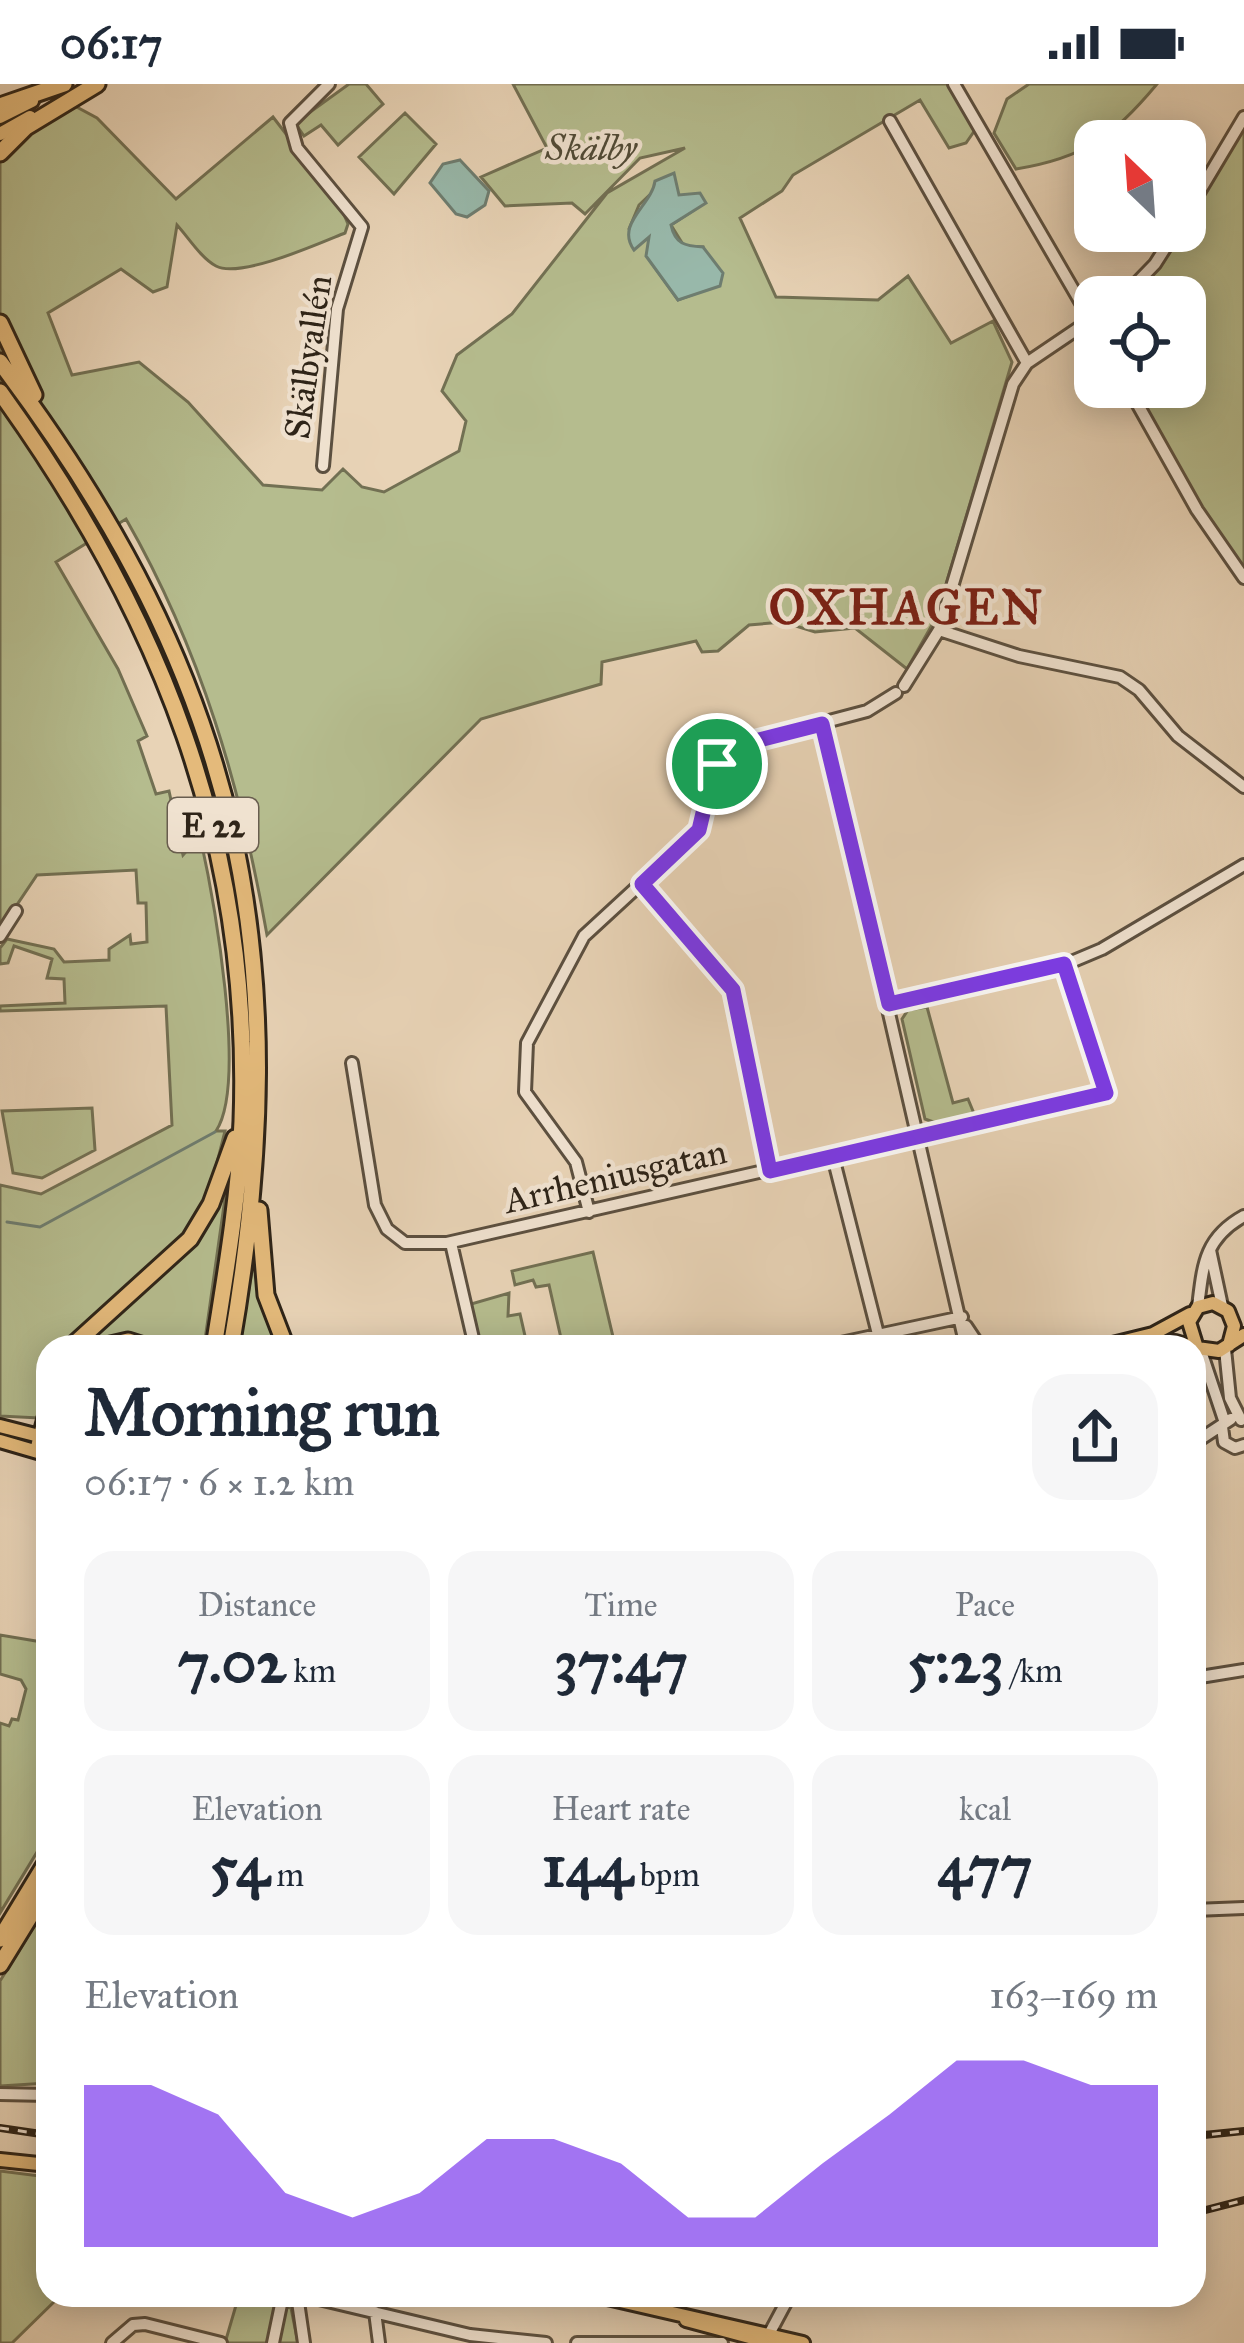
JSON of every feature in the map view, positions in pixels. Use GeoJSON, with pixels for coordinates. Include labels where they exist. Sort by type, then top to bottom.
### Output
{"type":"FeatureCollection","features":[{"type":"Feature","properties":{"kind":"highway"},"geometry":{"type":"LineString","coordinates":[[0,106],[65,84]]}},
{"type":"Feature","properties":{"kind":"highway"},"geometry":{"type":"LineString","coordinates":[[0,153],[26,127],[96,84]]}},
{"type":"Feature","properties":{"kind":"highway"},"geometry":{"type":"LineString","coordinates":[[0,323],[53,436]]}},
{"type":"Feature","properties":{"kind":"highway","name":"E 22"},"geometry":{"type":"LineString","coordinates":[[0,362],[53,436],[143,586],[187,679],[218,772],[253,946],[260,1048],[257,1166],[233,1335]]}},
{"type":"Feature","properties":{"kind":"highway","name":"E 22"},"geometry":{"type":"LineString","coordinates":[[0,392],[50,464],[151,642],[201,779],[236,949],[242,1119],[215,1335]]}},
{"type":"Feature","properties":{"kind":"highway"},"geometry":{"type":"LineString","coordinates":[[0,410],[50,464]]}},
{"type":"Feature","properties":{"kind":"highway"},"geometry":{"type":"LineString","coordinates":[[84,1335],[190,1239],[212,1204],[242,1119]]}},
{"type":"Feature","properties":{"kind":"highway"},"geometry":{"type":"LineString","coordinates":[[257,1166],[263,1278],[282,1335]]}},
{"type":"Feature","properties":{"kind":"highway"},"geometry":{"type":"LineString","coordinates":[[0,1939],[36,1880]]}},
{"type":"Feature","properties":{"kind":"highway"},"geometry":{"type":"LineString","coordinates":[[0,1966],[36,1907]]}},
{"type":"Feature","properties":{"kind":"main road"},"geometry":{"type":"LineString","coordinates":[[0,117],[65,84]]}},
{"type":"Feature","properties":{"kind":"main road"},"geometry":{"type":"LineString","coordinates":[[0,134],[96,84]]}},
{"type":"Feature","properties":{"kind":"main road"},"geometry":{"type":"LineString","coordinates":[[1225,1308],[1234,1326],[1227,1347]]}},
{"type":"Feature","properties":{"kind":"main road"},"geometry":{"type":"LineString","coordinates":[[1149,1335],[1194,1310],[1225,1308],[1244,1314]]}},
{"type":"Feature","properties":{"kind":"main road"},"geometry":{"type":"LineString","coordinates":[[1191,1335],[1194,1310]]}},
{"type":"Feature","properties":{"kind":"main road"},"geometry":{"type":"LineString","coordinates":[[1206,1348],[1227,1347],[1244,1335]]}},
{"type":"Feature","properties":{"kind":"main road"},"geometry":{"type":"LineString","coordinates":[[0,1426],[36,1440]]}},
{"type":"Feature","properties":{"kind":"main road"},"geometry":{"type":"LineString","coordinates":[[0,1440],[36,1443]]}},
{"type":"Feature","properties":{"kind":"main road"},"geometry":{"type":"LineString","coordinates":[[0,2160],[36,2164]]}},
{"type":"Feature","properties":{"kind":"main road"},"geometry":{"type":"LineString","coordinates":[[641,2307],[803,2343]]}},
{"type":"Feature","properties":{"kind":"street","name":"Skälbyallén"},"geometry":{"type":"LineString","coordinates":[[323,466],[337,309],[362,226],[297,148],[290,123],[329,84]]}},
{"type":"Feature","properties":{"kind":"street"},"geometry":{"type":"LineString","coordinates":[[954,84],[1074,287]]}},
{"type":"Feature","properties":{"kind":"street"},"geometry":{"type":"LineString","coordinates":[[1206,180],[1244,117]]}},
{"type":"Feature","properties":{"kind":"street"},"geometry":{"type":"LineString","coordinates":[[890,121],[1027,363]]}},
{"type":"Feature","properties":{"kind":"street"},"geometry":{"type":"LineString","coordinates":[[1144,276],[1163,252]]}},
{"type":"Feature","properties":{"kind":"street"},"geometry":{"type":"LineString","coordinates":[[589,1212],[576,1162],[526,1092],[524,1055],[584,936],[699,830],[712,775],[727,748],[868,711],[900,689],[939,630],[991,448],[1027,363],[1074,334]]}},
{"type":"Feature","properties":{"kind":"street"},"geometry":{"type":"LineString","coordinates":[[1140,408],[1197,510],[1244,578]]}},
{"type":"Feature","properties":{"kind":"street"},"geometry":{"type":"LineString","coordinates":[[939,630],[1008,654],[1120,677],[1139,690],[1178,736],[1244,787]]}},
{"type":"Feature","properties":{"kind":"street"},"geometry":{"type":"LineString","coordinates":[[822,724],[965,1335]]}},
{"type":"Feature","properties":{"kind":"street"},"geometry":{"type":"LineString","coordinates":[[889,1004],[1064,964],[1102,949],[1244,865]]}},
{"type":"Feature","properties":{"kind":"street"},"geometry":{"type":"LineString","coordinates":[[642,884],[733,990],[770,1171]]}},
{"type":"Feature","properties":{"kind":"street"},"geometry":{"type":"LineString","coordinates":[[0,936],[16,911]]}},
{"type":"Feature","properties":{"kind":"street","name":"Arrheniusgatan"},"geometry":{"type":"LineString","coordinates":[[352,1063],[379,1217],[405,1244],[451,1243],[1106,1093],[1064,964]]}},
{"type":"Feature","properties":{"kind":"street"},"geometry":{"type":"LineString","coordinates":[[833,1157],[878,1334]]}},
{"type":"Feature","properties":{"kind":"street"},"geometry":{"type":"LineString","coordinates":[[1194,1310],[1203,1260],[1222,1229],[1244,1216]]}},
{"type":"Feature","properties":{"kind":"street"},"geometry":{"type":"LineString","coordinates":[[451,1243],[472,1335]]}},
{"type":"Feature","properties":{"kind":"street"},"geometry":{"type":"LineString","coordinates":[[1210,1247],[1225,1308]]}},
{"type":"Feature","properties":{"kind":"street"},"geometry":{"type":"LineString","coordinates":[[874,1335],[963,1320]]}},
{"type":"Feature","properties":{"kind":"street"},"geometry":{"type":"LineString","coordinates":[[963,1320],[972,1335]]}},
{"type":"Feature","properties":{"kind":"street"},"geometry":{"type":"LineString","coordinates":[[1206,1436],[1243,1420],[1230,1398],[1227,1347]]}},
{"type":"Feature","properties":{"kind":"street"},"geometry":{"type":"LineString","coordinates":[[1206,1376],[1224,1425],[1224,1442]]}},
{"type":"Feature","properties":{"kind":"street"},"geometry":{"type":"LineString","coordinates":[[1206,1441],[1244,1444]]}},
{"type":"Feature","properties":{"kind":"street"},"geometry":{"type":"LineString","coordinates":[[1206,1676],[1244,1670]]}},
{"type":"Feature","properties":{"kind":"street"},"geometry":{"type":"LineString","coordinates":[[1206,1910],[1244,1908]]}},
{"type":"Feature","properties":{"kind":"street"},"geometry":{"type":"LineString","coordinates":[[0,2094],[36,2095]]}},
{"type":"Feature","properties":{"kind":"street"},"geometry":{"type":"LineString","coordinates":[[273,2343],[280,2307]]}},
{"type":"Feature","properties":{"kind":"street"},"geometry":{"type":"LineString","coordinates":[[300,2307],[304,2343]]}},
{"type":"Feature","properties":{"kind":"street"},"geometry":{"type":"LineString","coordinates":[[352,2307],[453,2337],[546,2343]]}},
{"type":"Feature","properties":{"kind":"street"},"geometry":{"type":"LineString","coordinates":[[769,2339],[784,2307]]}},
{"type":"Feature","properties":{"kind":"street"},"geometry":{"type":"LineString","coordinates":[[375,2312],[379,2343]]}},
{"type":"Feature","properties":{"kind":"street"},"geometry":{"type":"LineString","coordinates":[[112,2343],[133,2325],[145,2324],[218,2343]]}},
{"type":"Feature","properties":{"kind":"street"},"geometry":{"type":"LineString","coordinates":[[577,2343],[722,2343]]}},
{"type":"Feature","properties":{"kind":"green space"},"geometry":{"type":"Polygon","coordinates":[[[349,84],[366,84],[383,104],[338,145],[321,125],[304,136],[295,123],[349,84]]]}},
{"type":"Feature","properties":{"kind":"green space","name":"Skälby"},"geometry":{"type":"Polygon","coordinates":[[[513,84],[947,84],[975,130],[966,143],[949,148],[920,100],[793,175],[782,191],[740,218],[776,297],[878,300],[908,276],[951,343],[993,321],[1012,362],[936,618],[907,669],[855,628],[815,632],[783,622],[749,625],[718,651],[702,652],[696,641],[602,662],[601,684],[481,719],[267,935],[245,826],[215,721],[176,619],[126,519],[56,562],[118,669],[147,736],[138,741],[156,794],[169,791],[183,855],[200,836],[225,988],[229,1073],[216,1131],[225,1131],[210,1190],[187,1232],[75,1335],[36,1335],[36,1418],[0,1416],[0,1185],[41,1194],[172,1125],[166,1006],[0,1011],[0,1006],[65,1003],[64,979],[47,978],[52,959],[14,946],[8,963],[0,964],[0,948],[7,939],[54,949],[64,962],[109,960],[109,949],[130,935],[131,944],[147,942],[146,903],[138,903],[136,870],[37,875],[0,930],[0,144],[71,104],[97,118],[176,199],[273,117],[339,203],[348,224],[345,233],[280,258],[227,269],[205,258],[177,225],[167,287],[153,292],[121,269],[48,313],[72,375],[139,362],[188,402],[263,485],[322,490],[343,469],[362,487],[384,492],[459,451],[466,421],[442,391],[457,355],[512,314],[607,193],[685,148],[640,158],[585,214],[572,203],[505,206],[481,177],[547,148],[513,84]],[[655,190],[639,205],[629,229],[637,244],[649,237],[653,265],[678,300],[705,290],[703,247],[684,246],[671,225],[694,210],[679,195],[655,190]]]}},
{"type":"Feature","properties":{"kind":"green space"},"geometry":{"type":"Polygon","coordinates":[[[1029,84],[1157,84],[1124,120],[1074,120],[1074,153],[1016,169],[994,133],[1007,99],[1029,84]]]}},
{"type":"Feature","properties":{"kind":"green space"},"geometry":{"type":"Polygon","coordinates":[[[405,113],[436,144],[394,194],[359,157],[405,113]]]}},
{"type":"Feature","properties":{"kind":"green space"},"geometry":{"type":"Polygon","coordinates":[[[1244,117],[1244,578],[1141,408],[1206,408],[1206,276],[1140,276],[1159,252],[1206,252],[1206,181],[1244,117]]]}},
{"type":"Feature","properties":{"kind":"green space"},"geometry":{"type":"Polygon","coordinates":[[[927,1007],[953,1103],[968,1099],[975,1116],[939,1124],[925,1119],[902,1019],[908,1010],[927,1007]]]}},
{"type":"Feature","properties":{"kind":"green space"},"geometry":{"type":"Polygon","coordinates":[[[92,1108],[95,1150],[42,1178],[13,1173],[2,1111],[92,1108]]]}},
{"type":"Feature","properties":{"kind":"green space"},"geometry":{"type":"Polygon","coordinates":[[[227,1184],[206,1335],[92,1335],[190,1248],[227,1184]]]}},
{"type":"Feature","properties":{"kind":"green space"},"geometry":{"type":"Polygon","coordinates":[[[256,1247],[277,1335],[241,1335],[256,1247]]]}},
{"type":"Feature","properties":{"kind":"green space"},"geometry":{"type":"Polygon","coordinates":[[[593,1252],[613,1335],[560,1335],[549,1285],[536,1287],[533,1280],[515,1285],[512,1271],[593,1252]]]}},
{"type":"Feature","properties":{"kind":"green space"},"geometry":{"type":"Polygon","coordinates":[[[509,1293],[508,1316],[520,1314],[525,1335],[478,1335],[471,1304],[509,1293]]]}},
{"type":"Feature","properties":{"kind":"green space"},"geometry":{"type":"Polygon","coordinates":[[[0,1635],[36,1641],[36,1854],[0,1913],[0,1723],[9,1726],[12,1719],[18,1720],[26,1689],[21,1680],[0,1674],[0,1635]]]}},
{"type":"Feature","properties":{"kind":"green space"},"geometry":{"type":"Polygon","coordinates":[[[36,1923],[36,2084],[0,2086],[0,1981],[36,1923]]]}},
{"type":"Feature","properties":{"kind":"green space"},"geometry":{"type":"Polygon","coordinates":[[[0,2171],[36,2176],[36,2307],[49,2307],[12,2343],[0,2343],[0,2171]]]}},
{"type":"Feature","properties":{"kind":"green space"},"geometry":{"type":"Polygon","coordinates":[[[236,2307],[291,2308],[298,2343],[225,2343],[236,2307]]]}},
{"type":"Feature","properties":{"kind":"shaded area"},"geometry":{"type":"Polygon","coordinates":[[[460,160],[489,191],[485,205],[467,217],[456,214],[430,183],[443,164],[460,160]]]}},
{"type":"Feature","properties":{"kind":"shaded area"},"geometry":{"type":"Polygon","coordinates":[[[674,173],[679,195],[700,193],[706,203],[671,225],[675,236],[686,245],[703,247],[723,273],[720,286],[678,300],[646,256],[649,237],[634,250],[629,241],[632,223],[655,181],[674,173]]]}},
{"type":"Feature","properties":{"kind":"waterway"},"geometry":{"type":"LineString","coordinates":[[7,1222],[40,1227],[215,1132]]}},
{"type":"Feature","properties":{"kind":"railway"},"geometry":{"type":"LineString","coordinates":[[0,2128],[36,2133]]}},
{"type":"Feature","properties":{"kind":"railway"},"geometry":{"type":"LineString","coordinates":[[1206,2135],[1244,2131]]}},
{"type":"Feature","properties":{"kind":"railway"},"geometry":{"type":"LineString","coordinates":[[1206,2210],[1244,2200]]}},
{"type":"Feature","properties":{"kind":"district","name":"OXHAGEN"},"geometry":{"type":"Point","coordinates":[907,607]}},
{"type":"Feature","properties":{"kind":"route"},"geometry":{"type":"LineString","coordinates":[[822,724],[889,1004],[1064,964],[1106,1093],[770,1171],[742,1013],[733,990],[718,965],[642,884],[699,830],[717,764],[733,745],[822,724]]}}]}
